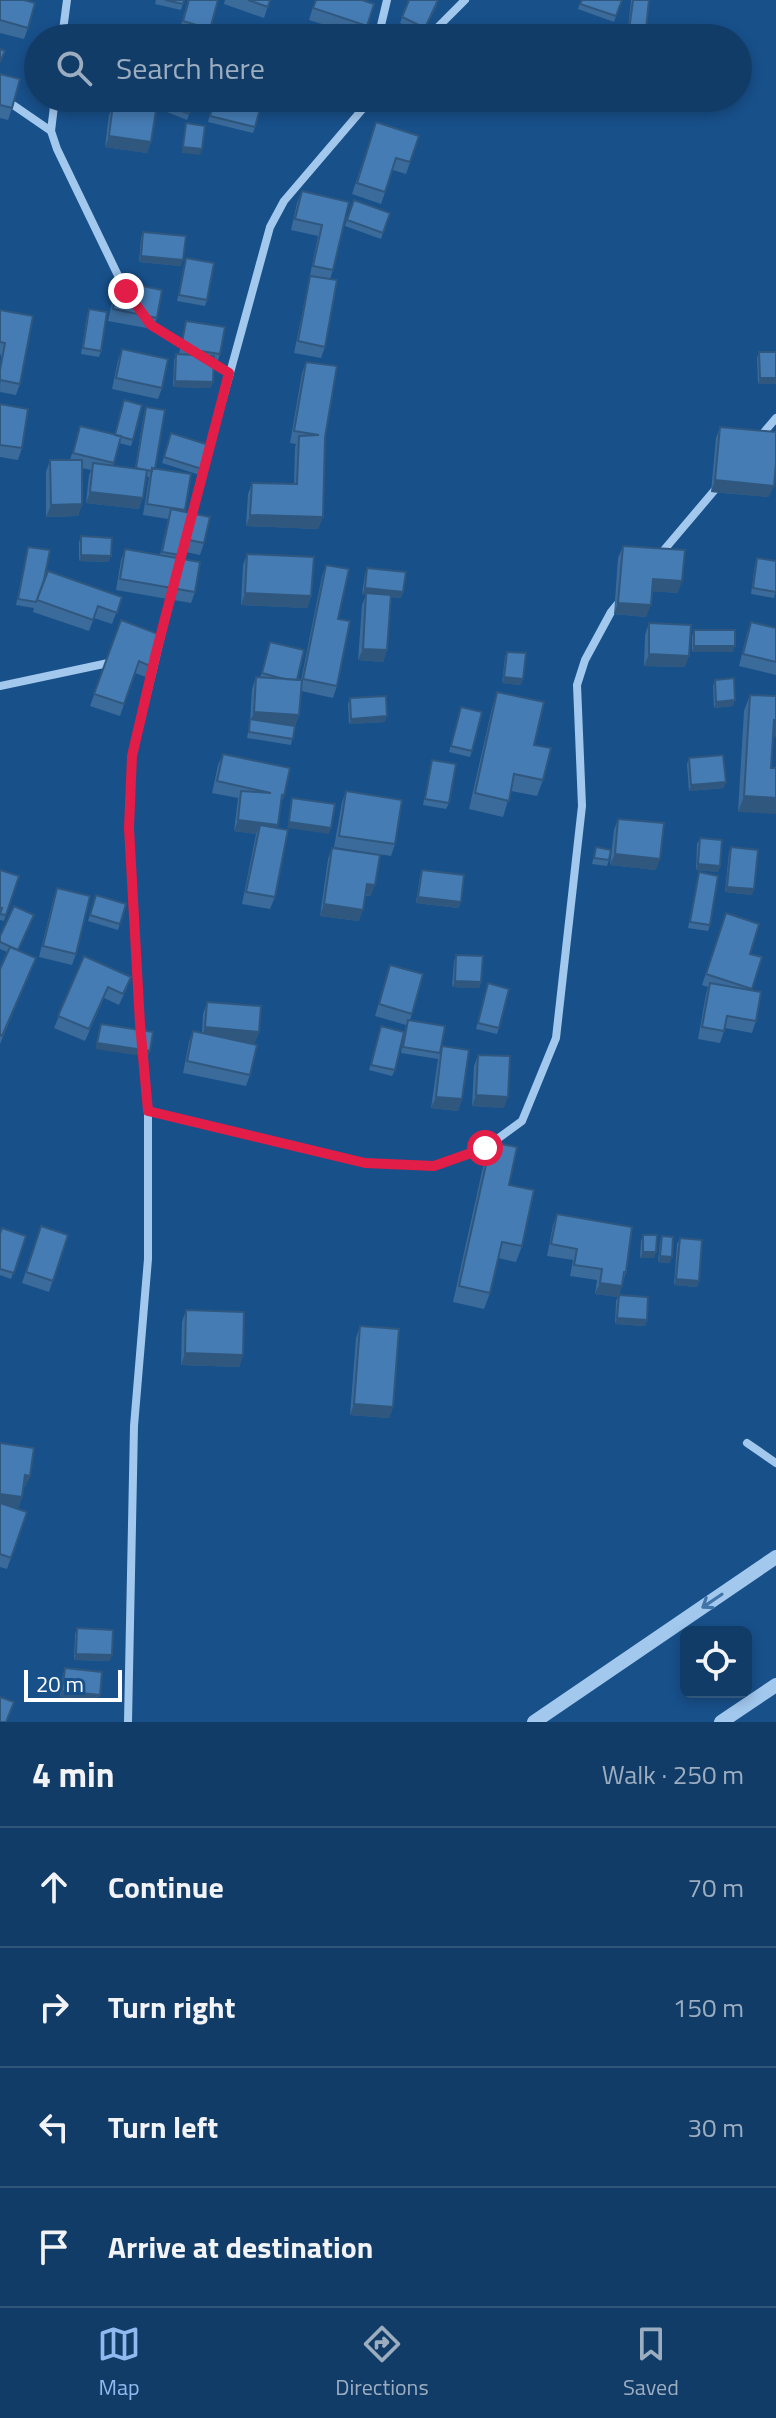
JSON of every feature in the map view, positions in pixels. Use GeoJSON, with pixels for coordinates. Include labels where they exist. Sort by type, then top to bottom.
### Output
{"type":"FeatureCollection","features":[{"type":"Feature","properties":{"kind":"street"},"geometry":{"type":"LineString","coordinates":[[64,24],[67,0]]}},
{"type":"Feature","properties":{"kind":"street"},"geometry":{"type":"LineString","coordinates":[[381,24],[387,0]]}},
{"type":"Feature","properties":{"kind":"street"},"geometry":{"type":"LineString","coordinates":[[441,24],[465,0]]}},
{"type":"Feature","properties":{"kind":"street"},"geometry":{"type":"LineString","coordinates":[[0,96],[51,131]]}},
{"type":"Feature","properties":{"kind":"street"},"geometry":{"type":"LineString","coordinates":[[53,112],[51,131],[57,149],[134,302]]}},
{"type":"Feature","properties":{"kind":"street"},"geometry":{"type":"LineString","coordinates":[[187,535],[270,227],[284,201],[359,112]]}},
{"type":"Feature","properties":{"kind":"street"},"geometry":{"type":"LineString","coordinates":[[142,314],[151,325],[190,349]]}},
{"type":"Feature","properties":{"kind":"street"},"geometry":{"type":"LineString","coordinates":[[203,357],[229,373]]}},
{"type":"Feature","properties":{"kind":"street"},"geometry":{"type":"LineString","coordinates":[[756,441],[776,418]]}},
{"type":"Feature","properties":{"kind":"street"},"geometry":{"type":"LineString","coordinates":[[648,568],[726,476]]}},
{"type":"Feature","properties":{"kind":"street"},"geometry":{"type":"LineString","coordinates":[[128,1722],[134,1426],[148,1259],[148,1111],[129,828],[132,756],[175,579]]}},
{"type":"Feature","properties":{"kind":"street"},"geometry":{"type":"LineString","coordinates":[[148,1111],[365,1163],[434,1166],[485,1148],[522,1121],[556,1038],[582,806],[577,685],[585,660],[611,612],[629,590]]}},
{"type":"Feature","properties":{"kind":"street"},"geometry":{"type":"LineString","coordinates":[[140,656],[156,653]]}},
{"type":"Feature","properties":{"kind":"street"},"geometry":{"type":"LineString","coordinates":[[0,686],[125,660]]}},
{"type":"Feature","properties":{"kind":"street"},"geometry":{"type":"LineString","coordinates":[[747,1443],[776,1463]]}},
{"type":"Feature","properties":{"kind":"street"},"geometry":{"type":"LineString","coordinates":[[534,1722],[776,1557]]}},
{"type":"Feature","properties":{"kind":"street"},"geometry":{"type":"LineString","coordinates":[[721,1722],[776,1685]]}},
{"type":"Feature","properties":{"kind":"building"},"geometry":{"type":"Polygon","coordinates":[[[0,0],[35,3],[29,24],[24,24],[24,27],[0,20],[0,0]]]}},
{"type":"Feature","properties":{"kind":"building"},"geometry":{"type":"Polygon","coordinates":[[[189,0],[218,0],[211,24],[183,21],[189,0]]]}},
{"type":"Feature","properties":{"kind":"building"},"geometry":{"type":"Polygon","coordinates":[[[248,0],[270,0],[268,7],[248,0]]]}},
{"type":"Feature","properties":{"kind":"building"},"geometry":{"type":"Polygon","coordinates":[[[316,0],[362,0],[374,4],[368,24],[313,8],[316,0]]]}},
{"type":"Feature","properties":{"kind":"building"},"geometry":{"type":"Polygon","coordinates":[[[409,0],[438,0],[427,24],[417,24],[402,17],[409,0]]]}},
{"type":"Feature","properties":{"kind":"building"},"geometry":{"type":"Polygon","coordinates":[[[582,0],[622,0],[616,16],[580,4],[582,0]]]}},
{"type":"Feature","properties":{"kind":"building"},"geometry":{"type":"Polygon","coordinates":[[[633,0],[649,0],[646,24],[630,24],[633,0]]]}},
{"type":"Feature","properties":{"kind":"building"},"geometry":{"type":"Polygon","coordinates":[[[0,74],[20,79],[12,108],[0,105],[0,74]]]}},
{"type":"Feature","properties":{"kind":"building"},"geometry":{"type":"Polygon","coordinates":[[[112,112],[156,112],[151,142],[109,136],[112,112]]]}},
{"type":"Feature","properties":{"kind":"building"},"geometry":{"type":"Polygon","coordinates":[[[211,112],[259,112],[255,127],[210,116],[211,112]]]}},
{"type":"Feature","properties":{"kind":"building"},"geometry":{"type":"Polygon","coordinates":[[[376,122],[419,136],[410,162],[396,158],[385,192],[357,183],[376,122]]]}},
{"type":"Feature","properties":{"kind":"building"},"geometry":{"type":"Polygon","coordinates":[[[186,123],[205,126],[202,149],[183,147],[186,123]]]}},
{"type":"Feature","properties":{"kind":"building"},"geometry":{"type":"Polygon","coordinates":[[[302,191],[349,202],[333,270],[313,266],[322,225],[295,219],[302,191]]]}},
{"type":"Feature","properties":{"kind":"building"},"geometry":{"type":"Polygon","coordinates":[[[354,200],[390,213],[383,233],[347,220],[354,200]]]}},
{"type":"Feature","properties":{"kind":"building"},"geometry":{"type":"Polygon","coordinates":[[[143,232],[186,236],[183,260],[141,256],[143,232]]]}},
{"type":"Feature","properties":{"kind":"building"},"geometry":{"type":"Polygon","coordinates":[[[186,258],[214,263],[207,300],[179,295],[186,258]]]}},
{"type":"Feature","properties":{"kind":"building"},"geometry":{"type":"Polygon","coordinates":[[[310,276],[337,280],[325,347],[298,341],[310,276]]]}},
{"type":"Feature","properties":{"kind":"building"},"geometry":{"type":"Polygon","coordinates":[[[118,281],[162,290],[157,318],[113,309],[118,281]]]}},
{"type":"Feature","properties":{"kind":"building"},"geometry":{"type":"Polygon","coordinates":[[[89,309],[107,312],[101,351],[83,348],[89,309]]]}},
{"type":"Feature","properties":{"kind":"building"},"geometry":{"type":"Polygon","coordinates":[[[0,310],[33,316],[20,384],[0,380],[5,343],[0,342],[0,310]]]}},
{"type":"Feature","properties":{"kind":"building"},"geometry":{"type":"Polygon","coordinates":[[[186,321],[225,327],[220,354],[181,348],[186,321]]]}},
{"type":"Feature","properties":{"kind":"building"},"geometry":{"type":"Polygon","coordinates":[[[122,349],[168,359],[162,388],[116,378],[122,349]]]}},
{"type":"Feature","properties":{"kind":"building"},"geometry":{"type":"Polygon","coordinates":[[[759,352],[776,352],[776,378],[760,378],[759,352]]]}},
{"type":"Feature","properties":{"kind":"building"},"geometry":{"type":"Polygon","coordinates":[[[176,354],[214,356],[213,382],[175,381],[176,354]]]}},
{"type":"Feature","properties":{"kind":"building"},"geometry":{"type":"Polygon","coordinates":[[[306,362],[337,366],[325,437],[323,517],[250,515],[252,483],[297,484],[299,436],[319,435],[294,431],[306,362]]]}},
{"type":"Feature","properties":{"kind":"building"},"geometry":{"type":"Polygon","coordinates":[[[124,400],[142,405],[133,440],[115,435],[124,400]]]}},
{"type":"Feature","properties":{"kind":"building"},"geometry":{"type":"Polygon","coordinates":[[[0,404],[28,409],[22,448],[0,445],[0,404]]]}},
{"type":"Feature","properties":{"kind":"building"},"geometry":{"type":"Polygon","coordinates":[[[146,407],[165,410],[155,469],[152,468],[152,471],[136,468],[146,407]]]}},
{"type":"Feature","properties":{"kind":"building"},"geometry":{"type":"Polygon","coordinates":[[[80,426],[121,436],[114,463],[73,453],[80,426]]]}},
{"type":"Feature","properties":{"kind":"building"},"geometry":{"type":"Polygon","coordinates":[[[720,427],[776,432],[774,486],[715,480],[720,427]]]}},
{"type":"Feature","properties":{"kind":"building"},"geometry":{"type":"Polygon","coordinates":[[[171,433],[212,446],[205,470],[164,457],[171,433]]]}},
{"type":"Feature","properties":{"kind":"building"},"geometry":{"type":"Polygon","coordinates":[[[50,460],[82,460],[82,504],[51,505],[50,460]]]}},
{"type":"Feature","properties":{"kind":"building"},"geometry":{"type":"Polygon","coordinates":[[[93,463],[147,470],[143,498],[90,492],[93,463]]]}},
{"type":"Feature","properties":{"kind":"building"},"geometry":{"type":"Polygon","coordinates":[[[152,468],[191,474],[185,510],[147,504],[152,468]]]}},
{"type":"Feature","properties":{"kind":"building"},"geometry":{"type":"Polygon","coordinates":[[[171,509],[210,517],[204,543],[184,539],[180,555],[162,552],[171,509]]]}},
{"type":"Feature","properties":{"kind":"building"},"geometry":{"type":"Polygon","coordinates":[[[81,536],[112,538],[111,556],[81,555],[81,536]]]}},
{"type":"Feature","properties":{"kind":"building"},"geometry":{"type":"Polygon","coordinates":[[[623,546],[685,550],[682,581],[653,579],[651,605],[618,603],[623,546]]]}},
{"type":"Feature","properties":{"kind":"building"},"geometry":{"type":"Polygon","coordinates":[[[28,547],[50,550],[36,602],[18,599],[28,547]]]}},
{"type":"Feature","properties":{"kind":"building"},"geometry":{"type":"Polygon","coordinates":[[[125,549],[200,562],[195,592],[120,579],[125,549]]]}},
{"type":"Feature","properties":{"kind":"building"},"geometry":{"type":"Polygon","coordinates":[[[247,554],[314,557],[311,596],[245,593],[247,554]]]}},
{"type":"Feature","properties":{"kind":"building"},"geometry":{"type":"Polygon","coordinates":[[[757,558],[776,561],[776,592],[753,588],[757,558]]]}},
{"type":"Feature","properties":{"kind":"building"},"geometry":{"type":"Polygon","coordinates":[[[326,565],[349,569],[338,619],[350,621],[337,686],[303,679],[326,565]]]}},
{"type":"Feature","properties":{"kind":"building"},"geometry":{"type":"Polygon","coordinates":[[[367,568],[406,572],[403,592],[365,588],[367,568]]]}},
{"type":"Feature","properties":{"kind":"building"},"geometry":{"type":"Polygon","coordinates":[[[48,571],[122,597],[117,613],[98,606],[93,620],[37,600],[48,571]]]}},
{"type":"Feature","properties":{"kind":"building"},"geometry":{"type":"Polygon","coordinates":[[[366,593],[391,595],[387,650],[363,649],[366,593]]]}},
{"type":"Feature","properties":{"kind":"building"},"geometry":{"type":"Polygon","coordinates":[[[121,620],[161,635],[150,666],[139,661],[124,704],[94,694],[121,620]]]}},
{"type":"Feature","properties":{"kind":"building"},"geometry":{"type":"Polygon","coordinates":[[[751,622],[776,628],[776,662],[743,654],[751,622]]]}},
{"type":"Feature","properties":{"kind":"building"},"geometry":{"type":"Polygon","coordinates":[[[649,623],[691,625],[689,656],[649,654],[649,623]]]}},
{"type":"Feature","properties":{"kind":"building"},"geometry":{"type":"Polygon","coordinates":[[[694,630],[735,630],[735,646],[694,646],[694,630]]]}},
{"type":"Feature","properties":{"kind":"building"},"geometry":{"type":"Polygon","coordinates":[[[270,642],[304,650],[297,680],[262,673],[270,642]]]}},
{"type":"Feature","properties":{"kind":"building"},"geometry":{"type":"Polygon","coordinates":[[[507,652],[526,653],[523,679],[504,677],[507,652]]]}},
{"type":"Feature","properties":{"kind":"building"},"geometry":{"type":"Polygon","coordinates":[[[256,677],[302,680],[299,715],[254,712],[256,677]]]}},
{"type":"Feature","properties":{"kind":"building"},"geometry":{"type":"Polygon","coordinates":[[[734,678],[735,700],[716,702],[715,680],[734,678]]]}},
{"type":"Feature","properties":{"kind":"building"},"geometry":{"type":"Polygon","coordinates":[[[497,692],[544,702],[534,745],[551,748],[543,780],[514,774],[509,801],[475,793],[497,692]]]}},
{"type":"Feature","properties":{"kind":"building"},"geometry":{"type":"Polygon","coordinates":[[[750,695],[776,696],[771,768],[776,768],[776,798],[744,796],[750,695]]]}},
{"type":"Feature","properties":{"kind":"building"},"geometry":{"type":"Polygon","coordinates":[[[386,696],[387,716],[351,719],[350,698],[386,696]]]}},
{"type":"Feature","properties":{"kind":"building"},"geometry":{"type":"Polygon","coordinates":[[[461,707],[482,712],[472,751],[451,746],[461,707]]]}},
{"type":"Feature","properties":{"kind":"building"},"geometry":{"type":"Polygon","coordinates":[[[250,719],[295,726],[293,739],[249,732],[250,719]]]}},
{"type":"Feature","properties":{"kind":"building"},"geometry":{"type":"Polygon","coordinates":[[[223,754],[290,768],[278,825],[238,820],[241,791],[271,793],[217,781],[223,754]]]}},
{"type":"Feature","properties":{"kind":"building"},"geometry":{"type":"Polygon","coordinates":[[[723,755],[726,782],[691,785],[689,758],[723,755]]]}},
{"type":"Feature","properties":{"kind":"building"},"geometry":{"type":"Polygon","coordinates":[[[432,760],[456,764],[449,803],[425,799],[432,760]]]}},
{"type":"Feature","properties":{"kind":"building"},"geometry":{"type":"Polygon","coordinates":[[[346,791],[402,800],[395,844],[339,836],[346,791]]]}},
{"type":"Feature","properties":{"kind":"building"},"geometry":{"type":"Polygon","coordinates":[[[292,798],[335,804],[331,828],[289,822],[292,798]]]}},
{"type":"Feature","properties":{"kind":"building"},"geometry":{"type":"Polygon","coordinates":[[[618,819],[664,823],[660,859],[615,854],[618,819]]]}},
{"type":"Feature","properties":{"kind":"building"},"geometry":{"type":"Polygon","coordinates":[[[260,825],[288,830],[275,897],[246,892],[260,825]]]}},
{"type":"Feature","properties":{"kind":"building"},"geometry":{"type":"Polygon","coordinates":[[[700,838],[722,840],[720,866],[698,864],[700,838]]]}},
{"type":"Feature","properties":{"kind":"building"},"geometry":{"type":"Polygon","coordinates":[[[596,847],[611,850],[609,860],[594,858],[596,847]]]}},
{"type":"Feature","properties":{"kind":"building"},"geometry":{"type":"Polygon","coordinates":[[[731,847],[758,850],[754,889],[727,887],[731,847]]]}},
{"type":"Feature","properties":{"kind":"building"},"geometry":{"type":"Polygon","coordinates":[[[332,848],[380,855],[375,885],[367,884],[363,910],[324,904],[332,848]]]}},
{"type":"Feature","properties":{"kind":"building"},"geometry":{"type":"Polygon","coordinates":[[[0,870],[19,876],[6,915],[0,914],[0,870]]]}},
{"type":"Feature","properties":{"kind":"building"},"geometry":{"type":"Polygon","coordinates":[[[422,870],[464,875],[461,902],[418,897],[422,870]]]}},
{"type":"Feature","properties":{"kind":"building"},"geometry":{"type":"Polygon","coordinates":[[[699,872],[718,876],[710,925],[690,922],[699,872]]]}},
{"type":"Feature","properties":{"kind":"building"},"geometry":{"type":"Polygon","coordinates":[[[57,888],[90,896],[76,954],[43,946],[57,888]]]}},
{"type":"Feature","properties":{"kind":"building"},"geometry":{"type":"Polygon","coordinates":[[[96,895],[126,904],[120,924],[90,915],[96,895]]]}},
{"type":"Feature","properties":{"kind":"building"},"geometry":{"type":"Polygon","coordinates":[[[14,906],[34,915],[18,950],[0,942],[14,906]]]}},
{"type":"Feature","properties":{"kind":"building"},"geometry":{"type":"Polygon","coordinates":[[[726,913],[759,924],[750,954],[762,957],[752,989],[706,974],[726,913]]]}},
{"type":"Feature","properties":{"kind":"building"},"geometry":{"type":"Polygon","coordinates":[[[10,947],[36,958],[2,1036],[0,969],[10,947]]]}},
{"type":"Feature","properties":{"kind":"building"},"geometry":{"type":"Polygon","coordinates":[[[456,955],[483,956],[481,982],[455,981],[456,955]]]}},
{"type":"Feature","properties":{"kind":"building"},"geometry":{"type":"Polygon","coordinates":[[[84,956],[131,977],[123,994],[108,987],[89,1029],[58,1016],[84,956]]]}},
{"type":"Feature","properties":{"kind":"building"},"geometry":{"type":"Polygon","coordinates":[[[390,965],[423,974],[412,1014],[379,1004],[390,965]]]}},
{"type":"Feature","properties":{"kind":"building"},"geometry":{"type":"Polygon","coordinates":[[[488,983],[509,989],[499,1028],[478,1023],[488,983]]]}},
{"type":"Feature","properties":{"kind":"building"},"geometry":{"type":"Polygon","coordinates":[[[710,983],[761,992],[756,1021],[727,1016],[724,1031],[702,1027],[710,983]]]}},
{"type":"Feature","properties":{"kind":"building"},"geometry":{"type":"Polygon","coordinates":[[[207,1002],[261,1006],[259,1032],[205,1027],[207,1002]]]}},
{"type":"Feature","properties":{"kind":"building"},"geometry":{"type":"Polygon","coordinates":[[[408,1020],[445,1026],[440,1053],[403,1047],[408,1020]]]}},
{"type":"Feature","properties":{"kind":"building"},"geometry":{"type":"Polygon","coordinates":[[[101,1024],[153,1032],[150,1051],[97,1043],[101,1024]]]}},
{"type":"Feature","properties":{"kind":"building"},"geometry":{"type":"Polygon","coordinates":[[[381,1026],[404,1032],[395,1070],[371,1065],[381,1026]]]}},
{"type":"Feature","properties":{"kind":"building"},"geometry":{"type":"Polygon","coordinates":[[[193,1031],[257,1045],[250,1075],[187,1061],[193,1031]]]}},
{"type":"Feature","properties":{"kind":"building"},"geometry":{"type":"Polygon","coordinates":[[[442,1046],[469,1050],[462,1099],[436,1097],[442,1046]]]}},
{"type":"Feature","properties":{"kind":"building"},"geometry":{"type":"Polygon","coordinates":[[[478,1055],[510,1056],[508,1097],[476,1095],[478,1055]]]}},
{"type":"Feature","properties":{"kind":"building"},"geometry":{"type":"Polygon","coordinates":[[[491,1142],[517,1147],[509,1185],[534,1190],[522,1246],[502,1242],[490,1293],[459,1286],[491,1142]]]}},
{"type":"Feature","properties":{"kind":"building"},"geometry":{"type":"Polygon","coordinates":[[[557,1214],[632,1227],[622,1286],[600,1283],[602,1269],[574,1265],[577,1249],[551,1244],[557,1214]]]}},
{"type":"Feature","properties":{"kind":"building"},"geometry":{"type":"Polygon","coordinates":[[[41,1226],[68,1235],[53,1281],[26,1272],[41,1226]]]}},
{"type":"Feature","properties":{"kind":"building"},"geometry":{"type":"Polygon","coordinates":[[[2,1228],[26,1236],[14,1273],[0,1269],[2,1228]]]}},
{"type":"Feature","properties":{"kind":"building"},"geometry":{"type":"Polygon","coordinates":[[[643,1235],[657,1235],[656,1252],[643,1252],[643,1235]]]}},
{"type":"Feature","properties":{"kind":"building"},"geometry":{"type":"Polygon","coordinates":[[[662,1236],[673,1237],[672,1257],[660,1256],[662,1236]]]}},
{"type":"Feature","properties":{"kind":"building"},"geometry":{"type":"Polygon","coordinates":[[[680,1238],[702,1240],[699,1281],[676,1279],[680,1238]]]}},
{"type":"Feature","properties":{"kind":"building"},"geometry":{"type":"Polygon","coordinates":[[[619,1295],[648,1297],[647,1320],[617,1318],[619,1295]]]}},
{"type":"Feature","properties":{"kind":"building"},"geometry":{"type":"Polygon","coordinates":[[[186,1310],[244,1312],[243,1355],[185,1353],[186,1310]]]}},
{"type":"Feature","properties":{"kind":"building"},"geometry":{"type":"Polygon","coordinates":[[[360,1326],[399,1329],[393,1407],[354,1404],[360,1326]]]}},
{"type":"Feature","properties":{"kind":"building"},"geometry":{"type":"Polygon","coordinates":[[[0,1443],[34,1448],[30,1476],[25,1475],[22,1497],[0,1494],[0,1443]]]}},
{"type":"Feature","properties":{"kind":"building"},"geometry":{"type":"Polygon","coordinates":[[[0,1503],[27,1512],[11,1558],[0,1554],[0,1503]]]}},
{"type":"Feature","properties":{"kind":"building"},"geometry":{"type":"Polygon","coordinates":[[[77,1628],[113,1630],[112,1655],[76,1654],[77,1628]]]}},
{"type":"Feature","properties":{"kind":"building"},"geometry":{"type":"Polygon","coordinates":[[[65,1668],[102,1672],[100,1695],[62,1691],[65,1668]]]}},
{"type":"Feature","properties":{"kind":"building"},"geometry":{"type":"Polygon","coordinates":[[[0,1697],[14,1702],[6,1722],[0,1722],[0,1697]]]}},
{"type":"Feature","properties":{"kind":"route"},"geometry":{"type":"LineString","coordinates":[[126,291],[151,325],[229,373],[132,756],[129,828],[148,1111],[365,1163],[434,1166],[485,1148]]}}]}
